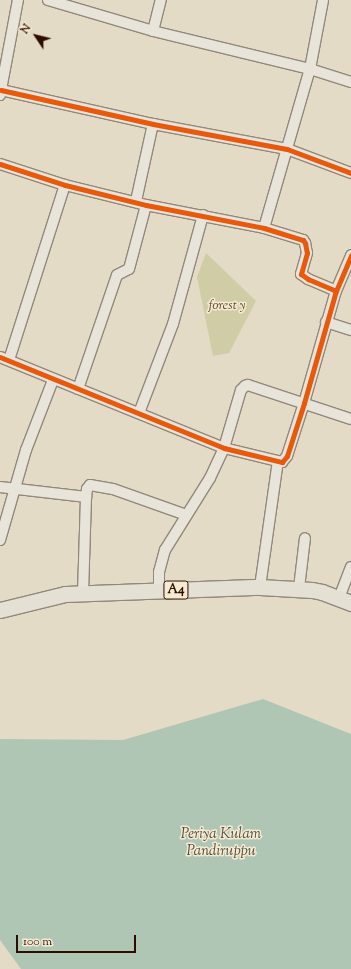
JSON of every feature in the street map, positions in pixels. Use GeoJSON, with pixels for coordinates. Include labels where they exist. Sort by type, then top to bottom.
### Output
{"type":"FeatureCollection","features":[{"type":"Feature","properties":{"kind":"highway","name":"A4"},"geometry":{"type":"LineString","coordinates":[[0,610],[65,594],[260,587],[299,588],[322,592],[345,600]]}},
{"type":"Feature","properties":{"kind":"street"},"geometry":{"type":"LineString","coordinates":[[18,0],[1,92],[153,124],[287,149],[351,173]]}},
{"type":"Feature","properties":{"kind":"street"},"geometry":{"type":"LineString","coordinates":[[48,0],[153,31],[310,68],[351,82]]}},
{"type":"Feature","properties":{"kind":"street"},"geometry":{"type":"LineString","coordinates":[[153,31],[161,0]]}},
{"type":"Feature","properties":{"kind":"street"},"geometry":{"type":"LineString","coordinates":[[264,228],[310,68],[323,0]]}},
{"type":"Feature","properties":{"kind":"street"},"geometry":{"type":"LineString","coordinates":[[136,201],[153,124]]}},
{"type":"Feature","properties":{"kind":"street"},"geometry":{"type":"LineString","coordinates":[[0,164],[65,185],[136,201],[146,205],[264,228],[304,241],[306,253],[302,274],[308,279],[336,291]]}},
{"type":"Feature","properties":{"kind":"street"},"geometry":{"type":"LineString","coordinates":[[65,185],[5,359],[53,380],[224,448],[278,462],[282,462],[287,456],[304,403],[326,322],[336,291],[351,255]]}},
{"type":"Feature","properties":{"kind":"street"},"geometry":{"type":"LineString","coordinates":[[78,389],[117,275],[129,269],[146,205]]}},
{"type":"Feature","properties":{"kind":"street"},"geometry":{"type":"LineString","coordinates":[[139,413],[173,324],[203,216]]}},
{"type":"Feature","properties":{"kind":"street"},"geometry":{"type":"LineString","coordinates":[[326,322],[351,330]]}},
{"type":"Feature","properties":{"kind":"street"},"geometry":{"type":"LineString","coordinates":[[0,540],[16,490],[26,450],[53,380]]}},
{"type":"Feature","properties":{"kind":"street"},"geometry":{"type":"LineString","coordinates":[[159,590],[159,572],[165,550],[210,478],[224,448],[241,390],[245,386],[248,385],[351,419]]}},
{"type":"Feature","properties":{"kind":"street"},"geometry":{"type":"LineString","coordinates":[[260,587],[278,462]]}},
{"type":"Feature","properties":{"kind":"street"},"geometry":{"type":"LineString","coordinates":[[83,593],[86,497],[87,489],[90,485],[113,489],[186,515]]}},
{"type":"Feature","properties":{"kind":"street"},"geometry":{"type":"LineString","coordinates":[[0,487],[86,497]]}},
{"type":"Feature","properties":{"kind":"street"},"geometry":{"type":"LineString","coordinates":[[299,588],[305,538]]}},
{"type":"Feature","properties":{"kind":"street"},"geometry":{"type":"LineString","coordinates":[[345,600],[351,567]]}},
{"type":"Feature","properties":{"kind":"green space","name":"forest y"},"geometry":{"type":"Polygon","coordinates":[[[206,253],[256,301],[229,353],[213,356],[197,277],[206,253]]]}},
{"type":"Feature","properties":{"kind":"water","name":"Periya Kulam Pandiruppu"},"geometry":{"type":"Polygon","coordinates":[[[263,699],[351,734],[351,969],[21,969],[0,940],[0,739],[123,740],[263,699]]]}},
{"type":"Feature","properties":{"kind":"cycle path"},"geometry":{"type":"LineString","coordinates":[[1,90],[153,124],[287,149],[351,173]]}},
{"type":"Feature","properties":{"kind":"cycle path"},"geometry":{"type":"LineString","coordinates":[[0,164],[65,185],[146,205],[264,228],[303,240],[307,253],[301,274],[308,279],[336,291]]}},
{"type":"Feature","properties":{"kind":"cycle path"},"geometry":{"type":"LineString","coordinates":[[0,357],[224,448],[282,462],[287,456],[304,403],[336,291],[351,255]]}}]}
